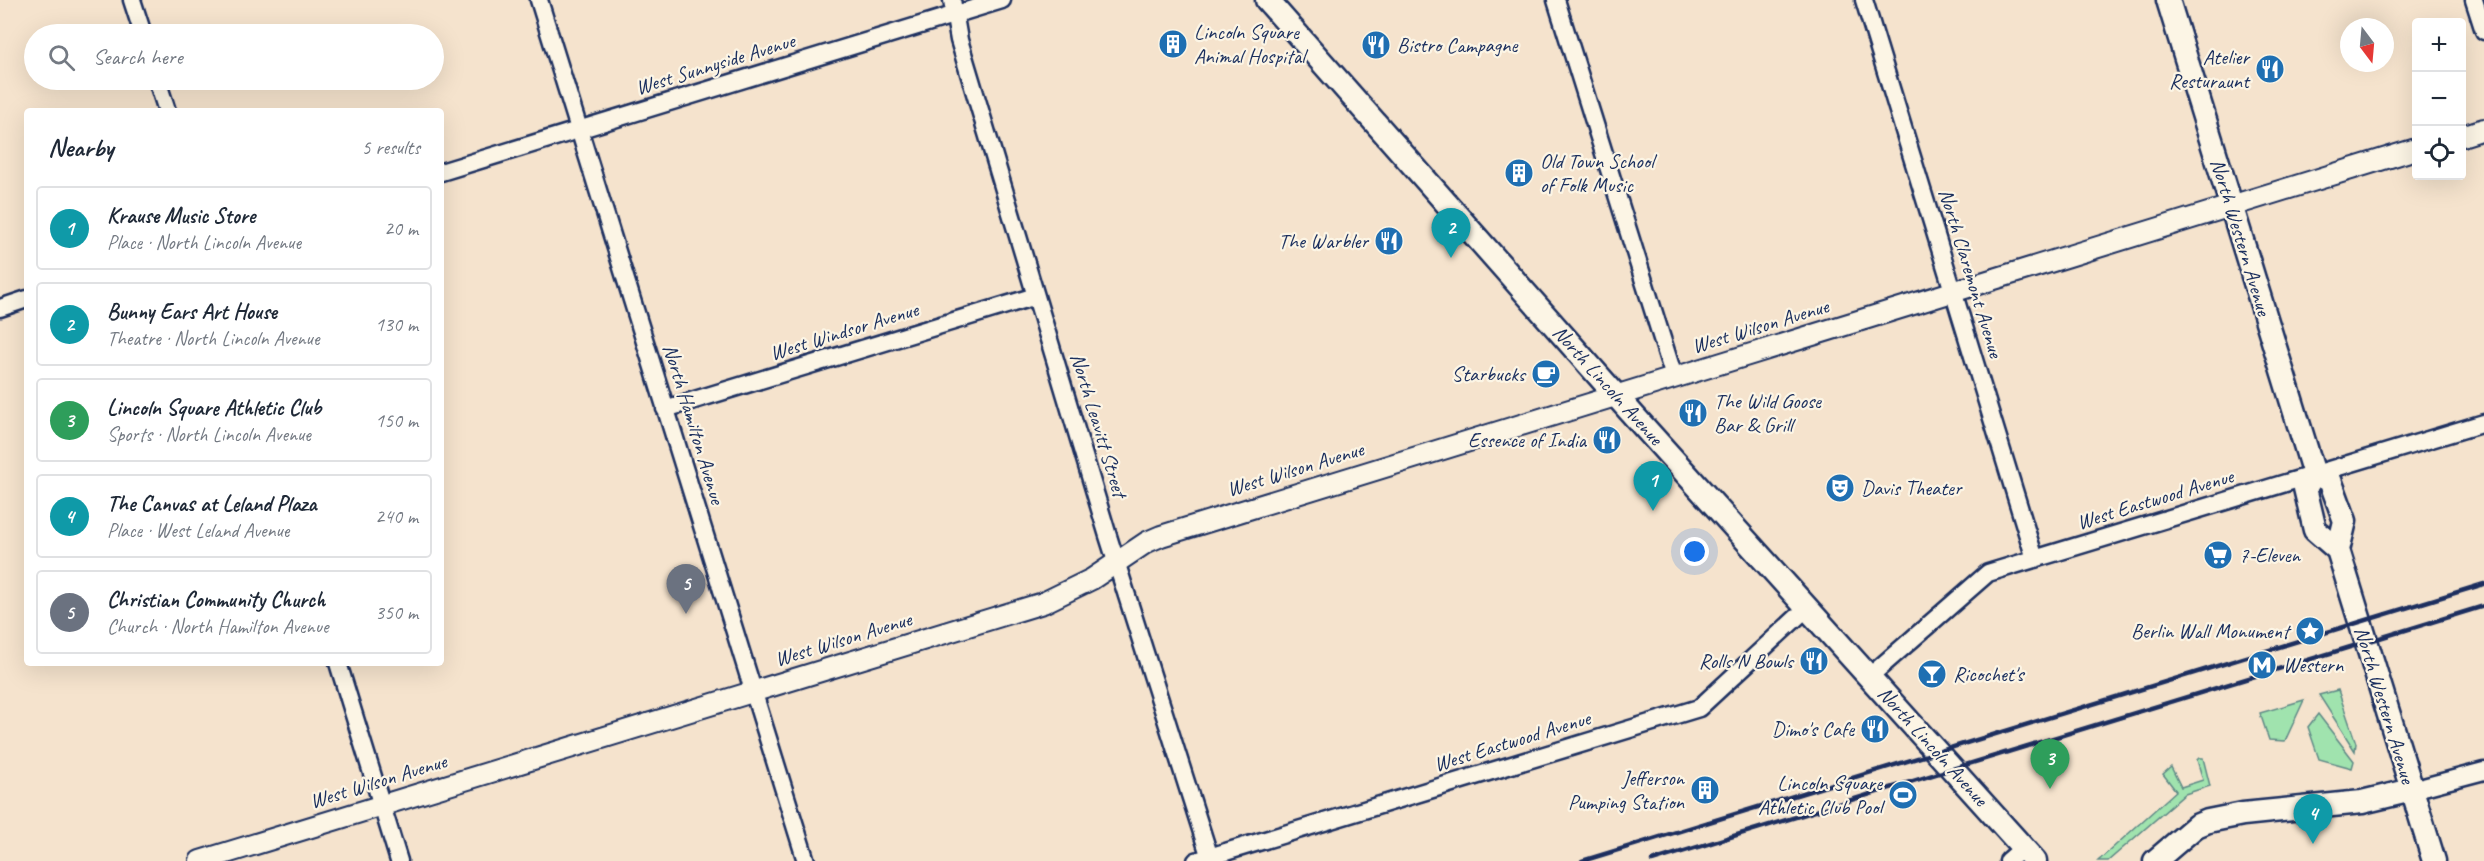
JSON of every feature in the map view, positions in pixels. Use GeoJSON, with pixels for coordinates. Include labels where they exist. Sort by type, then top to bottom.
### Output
{"type":"FeatureCollection","features":[{"type":"Feature","properties":{"kind":"main road","name":"North Lincoln Avenue"},"geometry":{"type":"LineString","coordinates":[[1267,0],[1616,395],[1870,676],[2022,857]]}},
{"type":"Feature","properties":{"kind":"main road","name":"North Western Avenue"},"geometry":{"type":"LineString","coordinates":[[2168,0],[2314,474],[2330,480],[2344,521],[2338,550],[2434,861]]}},
{"type":"Feature","properties":{"kind":"main road"},"geometry":{"type":"LineString","coordinates":[[2155,861],[2196,826],[2208,821],[2243,814],[2362,802],[2412,790]]}},
{"type":"Feature","properties":{"kind":"street"},"geometry":{"type":"LineString","coordinates":[[132,0],[140,24]]}},
{"type":"Feature","properties":{"kind":"street","name":"North Hamilton Avenue"},"geometry":{"type":"LineString","coordinates":[[539,0],[806,861]]}},
{"type":"Feature","properties":{"kind":"street","name":"West Sunnyside Avenue"},"geometry":{"type":"LineString","coordinates":[[444,171],[953,7],[1002,0]]}},
{"type":"Feature","properties":{"kind":"street"},"geometry":{"type":"LineString","coordinates":[[1556,0],[1674,377]]}},
{"type":"Feature","properties":{"kind":"street","name":"North Claremont Avenue"},"geometry":{"type":"LineString","coordinates":[[1864,0],[2035,559]]}},
{"type":"Feature","properties":{"kind":"street"},"geometry":{"type":"LineString","coordinates":[[2474,0],[2484,31]]}},
{"type":"Feature","properties":{"kind":"street","name":"North Leavitt Street"},"geometry":{"type":"LineString","coordinates":[[953,7],[959,40],[1205,860]]}},
{"type":"Feature","properties":{"kind":"street"},"geometry":{"type":"LineString","coordinates":[[160,90],[165,108]]}},
{"type":"Feature","properties":{"kind":"street"},"geometry":{"type":"LineString","coordinates":[[2466,135],[2484,129]]}},
{"type":"Feature","properties":{"kind":"street","name":"West Wilson Avenue"},"geometry":{"type":"LineString","coordinates":[[200,861],[1043,603],[1070,592],[1161,536],[2412,150]]}},
{"type":"Feature","properties":{"kind":"street","name":"West Windsor Avenue"},"geometry":{"type":"LineString","coordinates":[[666,409],[1036,296]]}},
{"type":"Feature","properties":{"kind":"street"},"geometry":{"type":"LineString","coordinates":[[0,308],[24,300]]}},
{"type":"Feature","properties":{"kind":"street","name":"West Eastwood Avenue"},"geometry":{"type":"LineString","coordinates":[[1870,676],[1988,573],[2484,423]]}},
{"type":"Feature","properties":{"kind":"street","name":"West Eastwood Avenue"},"geometry":{"type":"LineString","coordinates":[[1205,860],[1699,708],[1808,607]]}},
{"type":"Feature","properties":{"kind":"street"},"geometry":{"type":"LineString","coordinates":[[339,666],[399,861]]}},
{"type":"Feature","properties":{"kind":"street"},"geometry":{"type":"LineString","coordinates":[[2412,790],[2484,771]]}},
{"type":"Feature","properties":{"kind":"green space"},"geometry":{"type":"Polygon","coordinates":[[[2338,690],[2356,743],[2355,751],[2319,695],[2338,690]]]}},
{"type":"Feature","properties":{"kind":"green space"},"geometry":{"type":"Polygon","coordinates":[[[2304,700],[2285,741],[2269,740],[2260,713],[2304,700]]]}},
{"type":"Feature","properties":{"kind":"green space"},"geometry":{"type":"Polygon","coordinates":[[[2318,714],[2354,761],[2352,768],[2319,759],[2308,727],[2318,714]]]}},
{"type":"Feature","properties":{"kind":"green space"},"geometry":{"type":"Polygon","coordinates":[[[2203,758],[2210,786],[2185,794],[2108,861],[2098,861],[2176,791],[2163,774],[2171,767],[2181,787],[2203,780],[2197,760],[2203,758]]]}},
{"type":"Feature","properties":{"kind":"railway"},"geometry":{"type":"LineString","coordinates":[[1582,861],[2484,584]]}},
{"type":"Feature","properties":{"kind":"railway"},"geometry":{"type":"LineString","coordinates":[[1652,861],[2484,606]]}},
{"type":"Feature","properties":{"kind":"place","name":"Lincoln Square Animal Hospital"},"geometry":{"type":"Point","coordinates":[1173,44]}},
{"type":"Feature","properties":{"kind":"place","name":"Bistro Campagne"},"geometry":{"type":"Point","coordinates":[1376,45]}},
{"type":"Feature","properties":{"kind":"place","name":"Atelier Resturaunt"},"geometry":{"type":"Point","coordinates":[2270,69]}},
{"type":"Feature","properties":{"kind":"place","name":"Old Town School of Folk Music"},"geometry":{"type":"Point","coordinates":[1519,173]}},
{"type":"Feature","properties":{"kind":"place","name":"The Warbler"},"geometry":{"type":"Point","coordinates":[1389,241]}},
{"type":"Feature","properties":{"kind":"place","name":"Bunny Ears Art House"},"geometry":{"type":"Point","coordinates":[1451,258]}},
{"type":"Feature","properties":{"kind":"place","name":"Starbucks"},"geometry":{"type":"Point","coordinates":[1546,374]}},
{"type":"Feature","properties":{"kind":"place","name":"The Wild Goose Bar & Grill"},"geometry":{"type":"Point","coordinates":[1693,413]}},
{"type":"Feature","properties":{"kind":"place","name":"Essence of India"},"geometry":{"type":"Point","coordinates":[1607,440]}},
{"type":"Feature","properties":{"kind":"place","name":"Davis Theater"},"geometry":{"type":"Point","coordinates":[1840,488]}},
{"type":"Feature","properties":{"kind":"place","name":"Krause Music Store"},"geometry":{"type":"Point","coordinates":[1653,511]}},
{"type":"Feature","properties":{"kind":"place","name":"7-Eleven"},"geometry":{"type":"Point","coordinates":[2218,555]}},
{"type":"Feature","properties":{"kind":"place","name":"Christian Community Church"},"geometry":{"type":"Point","coordinates":[686,614]}},
{"type":"Feature","properties":{"kind":"place","name":"Berlin Wall Monument"},"geometry":{"type":"Point","coordinates":[2310,631]}},
{"type":"Feature","properties":{"kind":"place","name":"Rolls N Bowls"},"geometry":{"type":"Point","coordinates":[1814,661]}},
{"type":"Feature","properties":{"kind":"place","name":"Western"},"geometry":{"type":"Point","coordinates":[2262,665]}},
{"type":"Feature","properties":{"kind":"place","name":"Ricochet's"},"geometry":{"type":"Point","coordinates":[1932,674]}},
{"type":"Feature","properties":{"kind":"place","name":"Dimo's Cafe"},"geometry":{"type":"Point","coordinates":[1875,729]}},
{"type":"Feature","properties":{"kind":"place","name":"Lincoln Square Athletic Club"},"geometry":{"type":"Point","coordinates":[2050,789]}},
{"type":"Feature","properties":{"kind":"place","name":"Jefferson Pumping Station"},"geometry":{"type":"Point","coordinates":[1705,790]}},
{"type":"Feature","properties":{"kind":"place","name":"Lincoln Square Athletic Club Pool"},"geometry":{"type":"Point","coordinates":[1903,795]}},
{"type":"Feature","properties":{"kind":"place","name":"The Canvas at Leland Plaza"},"geometry":{"type":"Point","coordinates":[2313,844]}}]}
